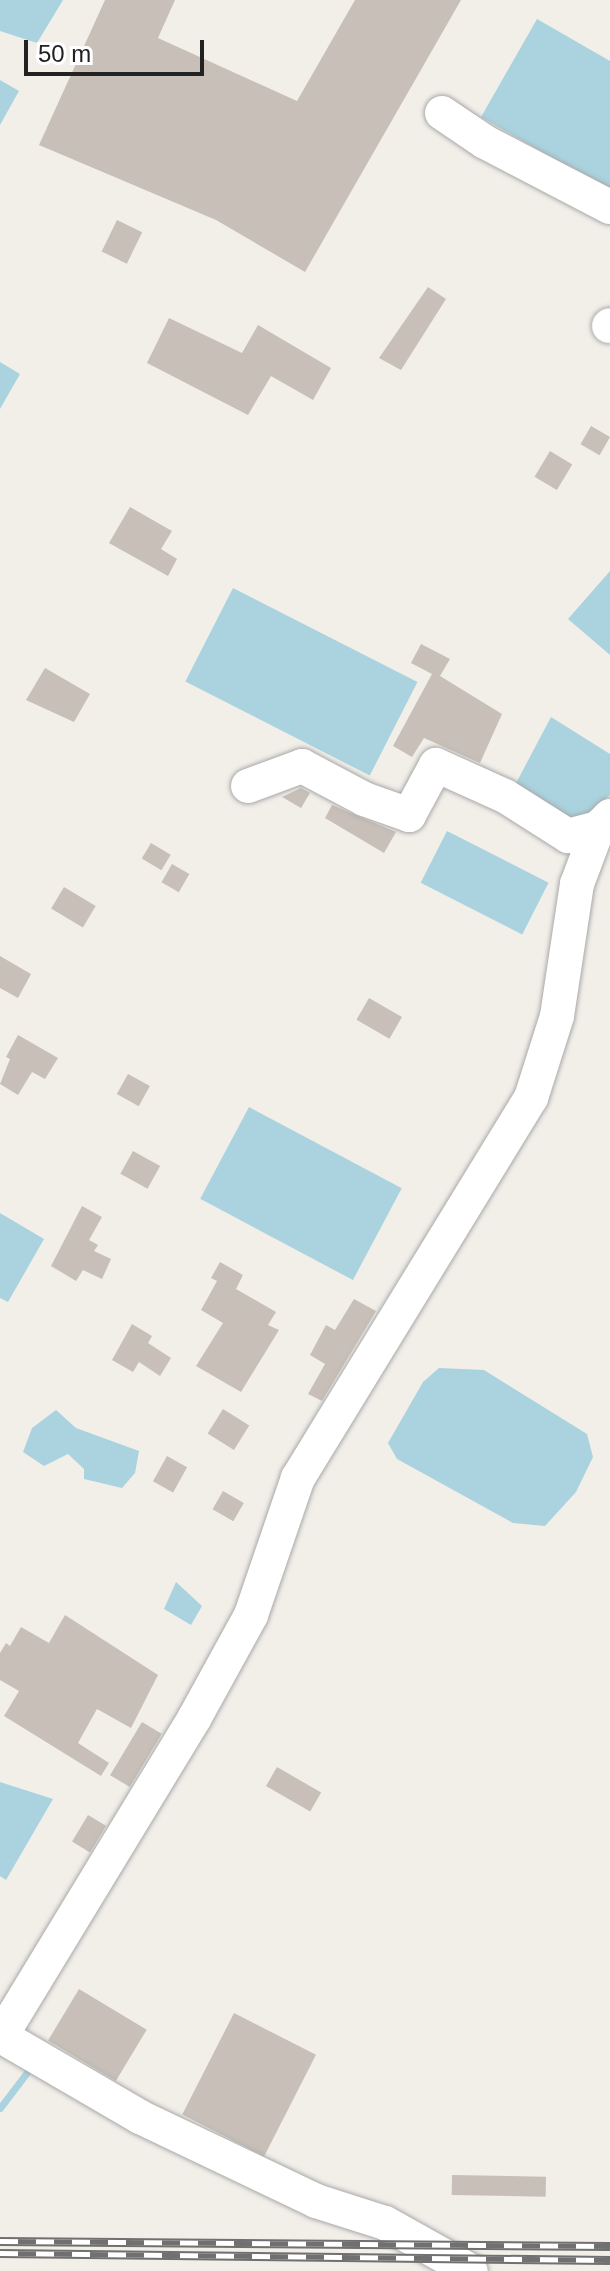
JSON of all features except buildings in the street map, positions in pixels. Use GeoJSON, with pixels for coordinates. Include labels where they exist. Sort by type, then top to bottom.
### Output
{"type":"FeatureCollection","features":[{"type":"Feature","properties":{"kind":"street"},"geometry":{"type":"LineString","coordinates":[[442,113],[485,142],[610,207]]}},
{"type":"Feature","properties":{"kind":"street"},"geometry":{"type":"LineString","coordinates":[[248,786],[302,766],[364,799],[409,815],[436,765],[505,796],[568,836],[604,822]]}},
{"type":"Feature","properties":{"kind":"street"},"geometry":{"type":"LineString","coordinates":[[471,2271],[385,2223],[316,2201],[140,2117],[1,2037],[195,1717],[251,1615],[298,1478],[531,1098],[557,1016],[577,884],[604,822]]}},
{"type":"Feature","properties":{"kind":"water"},"geometry":{"type":"Polygon","coordinates":[[[0,0],[63,0],[37,43],[0,31],[0,0]]]}},
{"type":"Feature","properties":{"kind":"water"},"geometry":{"type":"Polygon","coordinates":[[[537,19],[610,61],[610,191],[481,117],[537,19]]]}},
{"type":"Feature","properties":{"kind":"water"},"geometry":{"type":"Polygon","coordinates":[[[0,80],[19,91],[0,125],[0,80]]]}},
{"type":"Feature","properties":{"kind":"water"},"geometry":{"type":"Polygon","coordinates":[[[0,362],[20,374],[0,409],[0,362]]]}},
{"type":"Feature","properties":{"kind":"water"},"geometry":{"type":"Polygon","coordinates":[[[610,571],[610,655],[568,619],[610,571]]]}},
{"type":"Feature","properties":{"kind":"water"},"geometry":{"type":"Polygon","coordinates":[[[233,588],[417,682],[370,776],[185,682],[233,588]]]}},
{"type":"Feature","properties":{"kind":"water"},"geometry":{"type":"Polygon","coordinates":[[[551,717],[610,754],[610,795],[579,822],[514,787],[551,717]]]}},
{"type":"Feature","properties":{"kind":"water"},"geometry":{"type":"Polygon","coordinates":[[[447,831],[549,883],[522,934],[421,883],[447,831]]]}},
{"type":"Feature","properties":{"kind":"water"},"geometry":{"type":"Polygon","coordinates":[[[249,1107],[402,1188],[353,1280],[200,1199],[249,1107]]]}},
{"type":"Feature","properties":{"kind":"water"},"geometry":{"type":"Polygon","coordinates":[[[0,1213],[44,1239],[8,1302],[0,1298],[0,1213]]]}},
{"type":"Feature","properties":{"kind":"water"},"geometry":{"type":"Polygon","coordinates":[[[439,1368],[484,1370],[587,1434],[593,1457],[576,1492],[545,1526],[513,1523],[397,1459],[388,1443],[423,1382],[439,1368]]]}},
{"type":"Feature","properties":{"kind":"water"},"geometry":{"type":"Polygon","coordinates":[[[56,1410],[76,1428],[139,1451],[135,1473],[122,1488],[84,1479],[84,1469],[68,1454],[44,1466],[23,1452],[32,1428],[56,1410]]]}},
{"type":"Feature","properties":{"kind":"water"},"geometry":{"type":"Polygon","coordinates":[[[176,1582],[202,1606],[191,1625],[164,1609],[176,1582]]]}},
{"type":"Feature","properties":{"kind":"water"},"geometry":{"type":"Polygon","coordinates":[[[0,1782],[53,1799],[6,1880],[0,1876],[0,1782]]]}},
{"type":"Feature","properties":{"kind":"waterway"},"geometry":{"type":"LineString","coordinates":[[0,2108],[31,2067]]}},
{"type":"Feature","properties":{"kind":"railway"},"geometry":{"type":"LineString","coordinates":[[0,2241],[610,2246]]}},
{"type":"Feature","properties":{"kind":"railway"},"geometry":{"type":"LineString","coordinates":[[0,2253],[610,2260]]}}]}
